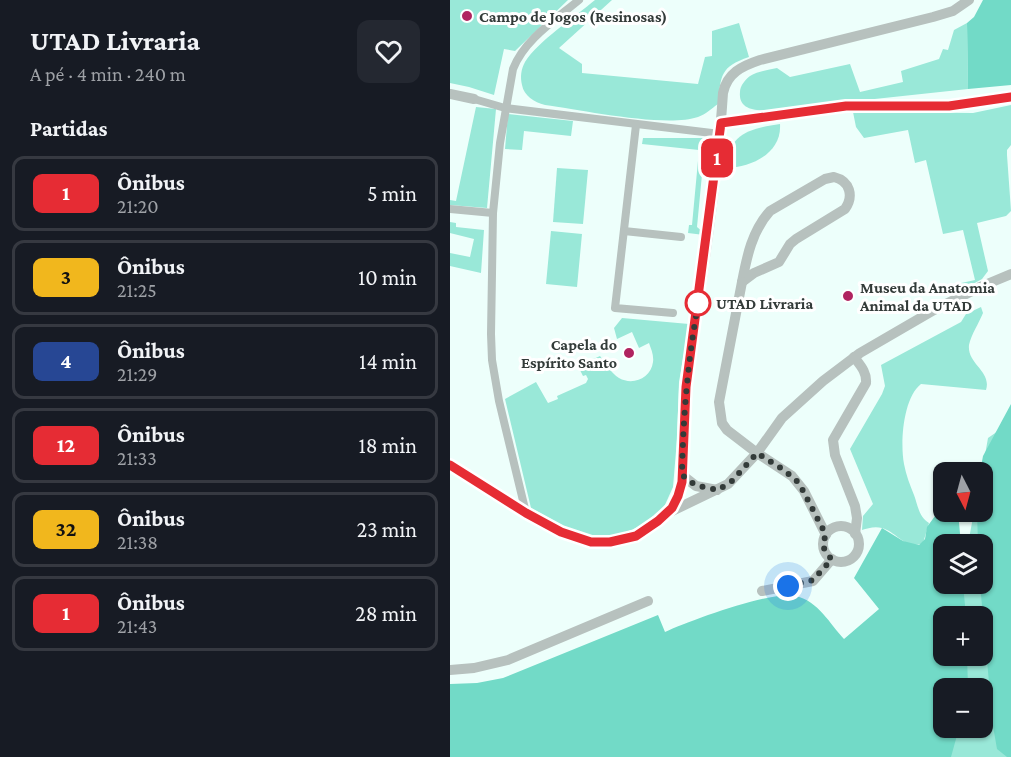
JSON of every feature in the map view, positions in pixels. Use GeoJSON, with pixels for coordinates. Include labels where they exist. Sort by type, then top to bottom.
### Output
{"type":"FeatureCollection","features":[{"type":"Feature","properties":{"kind":"street"},"geometry":{"type":"LineString","coordinates":[[526,513],[499,401],[492,360],[490,288],[493,213],[505,108],[513,69],[520,54],[535,38],[579,0]]}},
{"type":"Feature","properties":{"kind":"street"},"geometry":{"type":"LineString","coordinates":[[665,515],[678,496],[682,475],[686,387],[725,85],[728,78],[741,68],[759,60],[933,17],[953,11],[969,0]]}},
{"type":"Feature","properties":{"kind":"street"},"geometry":{"type":"LineString","coordinates":[[450,94],[505,108],[636,125],[721,129],[846,106],[949,106],[1011,97]]}},
{"type":"Feature","properties":{"kind":"street"},"geometry":{"type":"LineString","coordinates":[[636,125],[615,308],[673,313]]}},
{"type":"Feature","properties":{"kind":"street"},"geometry":{"type":"LineString","coordinates":[[742,282],[754,273],[779,262],[790,244],[796,239],[845,209],[850,192],[843,180],[834,177],[825,179],[770,211],[754,235],[742,282],[720,395],[719,414],[724,427],[799,483],[826,535]]}},
{"type":"Feature","properties":{"kind":"street"},"geometry":{"type":"LineString","coordinates":[[450,210],[493,213]]}},
{"type":"Feature","properties":{"kind":"street"},"geometry":{"type":"LineString","coordinates":[[624,231],[681,237]]}},
{"type":"Feature","properties":{"kind":"street"},"geometry":{"type":"LineString","coordinates":[[450,465],[526,513],[572,536],[601,543],[636,536],[665,515],[732,481],[792,408],[854,357],[934,310],[1011,274]]}},
{"type":"Feature","properties":{"kind":"street"},"geometry":{"type":"LineString","coordinates":[[854,357],[867,377],[866,383],[836,433],[833,447],[855,506],[857,518],[855,534]]}},
{"type":"Feature","properties":{"kind":"street"},"geometry":{"type":"LineString","coordinates":[[682,475],[695,485],[718,490]]}},
{"type":"Feature","properties":{"kind":"street"},"geometry":{"type":"LineString","coordinates":[[841,526],[852,530],[855,534],[859,545],[854,556],[843,561],[832,559],[824,550],[826,535],[831,530],[841,526]]}},
{"type":"Feature","properties":{"kind":"street"},"geometry":{"type":"LineString","coordinates":[[762,591],[813,580],[832,559]]}},
{"type":"Feature","properties":{"kind":"street"},"geometry":{"type":"LineString","coordinates":[[450,670],[474,668],[508,660],[648,601]]}},
{"type":"Feature","properties":{"kind":"green space"},"geometry":{"type":"Polygon","coordinates":[[[450,0],[568,0],[515,51],[504,49],[494,95],[450,83],[450,0]]]}},
{"type":"Feature","properties":{"kind":"green space"},"geometry":{"type":"Polygon","coordinates":[[[595,0],[612,0],[559,48],[582,64],[582,73],[698,84],[705,57],[712,56],[712,31],[739,23],[749,57],[732,64],[724,73],[721,79],[718,104],[698,117],[684,120],[645,119],[601,114],[545,105],[533,100],[527,95],[522,85],[521,73],[525,62],[547,38],[595,0]]]}},
{"type":"Feature","properties":{"kind":"green space"},"geometry":{"type":"Polygon","coordinates":[[[983,0],[1011,0],[1011,85],[968,89],[967,23],[974,17],[983,0]]]}},
{"type":"Feature","properties":{"kind":"green space"},"geometry":{"type":"Polygon","coordinates":[[[967,23],[968,89],[767,110],[750,108],[742,103],[740,98],[741,88],[750,76],[777,68],[790,77],[850,64],[860,92],[903,82],[901,71],[939,59],[943,49],[948,50],[954,30],[967,23]]]}},
{"type":"Feature","properties":{"kind":"green space"},"geometry":{"type":"Polygon","coordinates":[[[1011,105],[1011,145],[1007,150],[1007,155],[1011,211],[1006,216],[977,223],[988,271],[982,279],[953,295],[943,287],[975,280],[963,230],[943,234],[926,160],[915,163],[908,130],[864,138],[856,127],[853,112],[973,113],[1011,105]]]}},
{"type":"Feature","properties":{"kind":"green space"},"geometry":{"type":"Polygon","coordinates":[[[476,107],[496,109],[487,208],[450,205],[450,200],[456,201],[476,107]]]}},
{"type":"Feature","properties":{"kind":"green space"},"geometry":{"type":"Polygon","coordinates":[[[508,114],[573,121],[571,136],[524,131],[522,150],[505,149],[508,114]]]}},
{"type":"Feature","properties":{"kind":"green space"},"geometry":{"type":"Polygon","coordinates":[[[780,124],[776,143],[764,156],[746,165],[727,168],[731,147],[736,140],[750,131],[780,124]]]}},
{"type":"Feature","properties":{"kind":"green space"},"geometry":{"type":"Polygon","coordinates":[[[643,138],[712,138],[711,158],[703,164],[697,227],[704,235],[688,233],[689,225],[692,225],[699,150],[642,144],[643,138]]]}},
{"type":"Feature","properties":{"kind":"green space"},"geometry":{"type":"Polygon","coordinates":[[[557,168],[588,170],[583,224],[553,222],[557,168]]]}},
{"type":"Feature","properties":{"kind":"green space"},"geometry":{"type":"Polygon","coordinates":[[[450,222],[456,223],[456,227],[484,230],[481,273],[450,266],[450,253],[470,257],[474,239],[450,233],[450,222]]]}},
{"type":"Feature","properties":{"kind":"green space"},"geometry":{"type":"Polygon","coordinates":[[[551,231],[582,234],[577,287],[546,284],[551,231]]]}},
{"type":"Feature","properties":{"kind":"green space"},"geometry":{"type":"Polygon","coordinates":[[[981,307],[983,313],[971,337],[969,352],[986,378],[986,390],[921,384],[910,399],[904,421],[904,464],[919,511],[929,523],[923,543],[912,545],[879,527],[862,530],[863,516],[873,504],[850,449],[885,386],[881,365],[961,322],[966,314],[981,307]]]}},
{"type":"Feature","properties":{"kind":"green space"},"geometry":{"type":"Polygon","coordinates":[[[622,318],[689,324],[679,382],[673,487],[664,507],[641,526],[621,534],[588,536],[567,528],[531,508],[505,399],[536,382],[548,403],[558,399],[557,396],[586,383],[588,379],[586,375],[583,376],[578,366],[600,356],[619,378],[630,381],[641,379],[652,368],[653,354],[649,343],[639,348],[632,332],[617,339],[614,328],[622,318]]]}},
{"type":"Feature","properties":{"kind":"green space"},"geometry":{"type":"Polygon","coordinates":[[[1011,404],[1011,757],[1007,757],[997,749],[993,726],[993,678],[989,678],[988,666],[993,666],[993,606],[982,606],[981,594],[993,594],[993,534],[978,534],[977,522],[993,522],[993,462],[982,462],[1011,404]]]}},
{"type":"Feature","properties":{"kind":"green space"},"geometry":{"type":"Polygon","coordinates":[[[1011,422],[1011,757],[928,757],[933,730],[933,738],[993,738],[993,678],[943,678],[945,666],[993,666],[993,606],[957,606],[959,594],[993,594],[993,534],[970,534],[972,522],[993,522],[993,462],[984,462],[988,438],[1011,422]]]}},
{"type":"Feature","properties":{"kind":"green space"},"geometry":{"type":"Polygon","coordinates":[[[933,519],[933,522],[959,522],[960,534],[933,534],[933,594],[964,594],[965,606],[933,606],[933,666],[967,666],[968,678],[933,678],[933,738],[956,738],[951,757],[450,757],[450,684],[477,683],[503,678],[658,615],[665,632],[711,614],[784,595],[796,596],[811,603],[844,639],[879,609],[854,578],[882,528],[903,541],[919,545],[925,539],[927,527],[933,519]]]}},
{"type":"Feature","properties":{"kind":"bus line","name":"1"},"geometry":{"type":"LineString","coordinates":[[450,465],[526,513],[581,540],[610,542],[628,539],[644,532],[672,508],[680,489],[686,387],[721,123],[846,106],[949,106],[1011,97]]}},
{"type":"Feature","properties":{"kind":"place","name":"Campo de Jogos (Resinosas)"},"geometry":{"type":"Point","coordinates":[467,16]}},
{"type":"Feature","properties":{"kind":"place","name":"Museu da Anatomia Animal da UTAD"},"geometry":{"type":"Point","coordinates":[848,296]}},
{"type":"Feature","properties":{"kind":"place","name":"UTAD Livraria"},"geometry":{"type":"Point","coordinates":[698,303]}},
{"type":"Feature","properties":{"kind":"place","name":"Capela do Espírito Santo"},"geometry":{"type":"Point","coordinates":[629,353]}},
{"type":"Feature","properties":{"kind":"route"},"geometry":{"type":"LineString","coordinates":[[698,303],[699,299],[686,387],[682,475],[695,485],[718,490],[732,481],[757,453],[784,470],[799,483],[826,535],[824,550],[832,559],[813,580],[788,586]]}}]}
